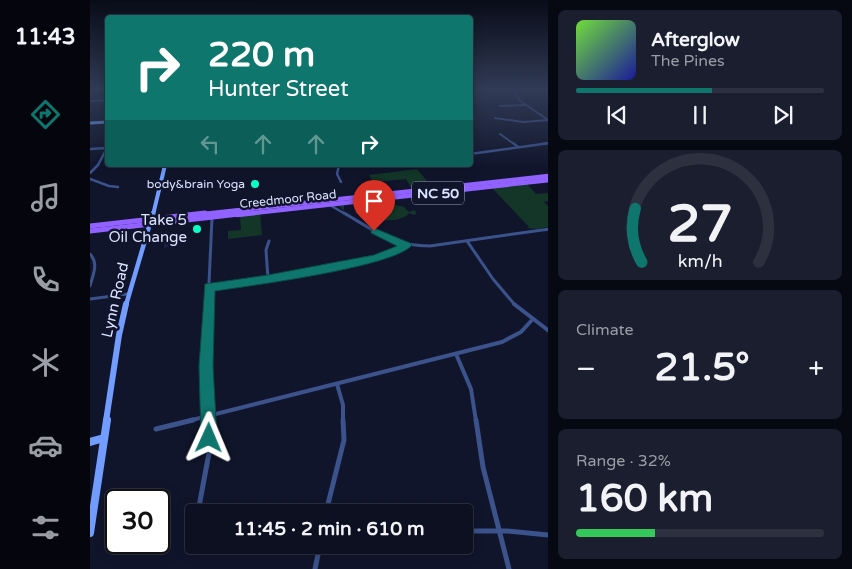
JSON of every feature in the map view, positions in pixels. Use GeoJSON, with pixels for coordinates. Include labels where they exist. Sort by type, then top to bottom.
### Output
{"type":"FeatureCollection","features":[{"type":"Feature","properties":{"kind":"main road"},"geometry":{"type":"LineString","coordinates":[[90,123],[105,122]]}},
{"type":"Feature","properties":{"kind":"main road","name":"Lynn Road"},"geometry":{"type":"LineString","coordinates":[[90,533],[118,343],[128,294],[159,194],[165,167]]}},
{"type":"Feature","properties":{"kind":"main road","name":"Creedmoor Road"},"geometry":{"type":"LineString","coordinates":[[90,231],[324,200],[548,176]]}},
{"type":"Feature","properties":{"kind":"main road","name":"Creedmoor Road"},"geometry":{"type":"LineString","coordinates":[[90,226],[212,218],[548,180]]}},
{"type":"Feature","properties":{"kind":"main road"},"geometry":{"type":"LineString","coordinates":[[90,442],[104,438]]}},
{"type":"Feature","properties":{"kind":"street"},"geometry":{"type":"LineString","coordinates":[[495,118],[523,122],[548,120]]}},
{"type":"Feature","properties":{"kind":"street"},"geometry":{"type":"LineString","coordinates":[[500,134],[518,148]]}},
{"type":"Feature","properties":{"kind":"street"},"geometry":{"type":"LineString","coordinates":[[473,154],[548,143]]}},
{"type":"Feature","properties":{"kind":"street"},"geometry":{"type":"LineString","coordinates":[[90,149],[105,148]]}},
{"type":"Feature","properties":{"kind":"street"},"geometry":{"type":"LineString","coordinates":[[90,173],[98,166],[105,152]]}},
{"type":"Feature","properties":{"kind":"street"},"geometry":{"type":"LineString","coordinates":[[339,167],[338,178],[341,182]]}},
{"type":"Feature","properties":{"kind":"street"},"geometry":{"type":"LineString","coordinates":[[90,178],[109,186],[118,187]]}},
{"type":"Feature","properties":{"kind":"street"},"geometry":{"type":"LineString","coordinates":[[324,200],[385,237],[407,245],[430,246],[548,229]]}},
{"type":"Feature","properties":{"kind":"street"},"geometry":{"type":"LineString","coordinates":[[199,504],[209,453],[210,415],[206,376],[212,218]]}},
{"type":"Feature","properties":{"kind":"street"},"geometry":{"type":"LineString","coordinates":[[268,279],[266,250],[269,241]]}},
{"type":"Feature","properties":{"kind":"street"},"geometry":{"type":"LineString","coordinates":[[466,241],[509,301],[531,321],[548,331]]}},
{"type":"Feature","properties":{"kind":"street"},"geometry":{"type":"LineString","coordinates":[[209,287],[268,279],[374,259],[394,253],[407,245]]}},
{"type":"Feature","properties":{"kind":"street"},"geometry":{"type":"LineString","coordinates":[[90,254],[95,260],[95,270],[90,286]]}},
{"type":"Feature","properties":{"kind":"street"},"geometry":{"type":"LineString","coordinates":[[90,298],[128,294]]}},
{"type":"Feature","properties":{"kind":"street"},"geometry":{"type":"LineString","coordinates":[[156,429],[456,354],[511,338],[521,332],[531,321]]}},
{"type":"Feature","properties":{"kind":"street"},"geometry":{"type":"LineString","coordinates":[[456,354],[471,389],[483,467],[510,569]]}},
{"type":"Feature","properties":{"kind":"street"},"geometry":{"type":"LineString","coordinates":[[328,504],[344,440],[343,405],[337,384]]}},
{"type":"Feature","properties":{"kind":"street"},"geometry":{"type":"LineString","coordinates":[[473,531],[548,535]]}},
{"type":"Feature","properties":{"kind":"street"},"geometry":{"type":"LineString","coordinates":[[316,569],[318,554]]}},
{"type":"Feature","properties":{"kind":"green space"},"geometry":{"type":"Polygon","coordinates":[[[417,169],[432,187],[412,189],[406,179],[373,182],[369,175],[417,169]]]}},
{"type":"Feature","properties":{"kind":"green space"},"geometry":{"type":"Polygon","coordinates":[[[548,181],[527,184],[536,194],[548,193],[548,201],[544,202],[548,206],[548,227],[527,228],[529,227],[492,188],[366,202],[548,181]]]}},
{"type":"Feature","properties":{"kind":"green space"},"geometry":{"type":"Polygon","coordinates":[[[344,204],[344,211],[339,206],[344,204]]]}},
{"type":"Feature","properties":{"kind":"green space"},"geometry":{"type":"Polygon","coordinates":[[[395,205],[404,207],[409,212],[414,210],[417,213],[414,215],[409,213],[401,219],[394,220],[371,219],[361,215],[361,211],[369,207],[395,205]]]}},
{"type":"Feature","properties":{"kind":"green space"},"geometry":{"type":"Polygon","coordinates":[[[260,214],[262,235],[228,239],[228,231],[241,230],[240,216],[260,214]]]}},
{"type":"Feature","properties":{"kind":"building"},"geometry":{"type":"Polygon","coordinates":[[[166,231],[174,235],[167,240],[178,239],[177,244],[164,248],[165,243],[156,238],[166,231]]]}},
{"type":"Feature","properties":{"kind":"place","name":"body&brain Yoga"},"geometry":{"type":"Point","coordinates":[255,184]}},
{"type":"Feature","properties":{"kind":"place","name":"Take 5 Oil Change"},"geometry":{"type":"Point","coordinates":[197,229]}},
{"type":"Feature","properties":{"kind":"route"},"geometry":{"type":"LineString","coordinates":[[209,438],[210,415],[206,376],[209,287],[268,279],[374,259],[394,253],[407,245],[392,241],[374,231]]}}]}
